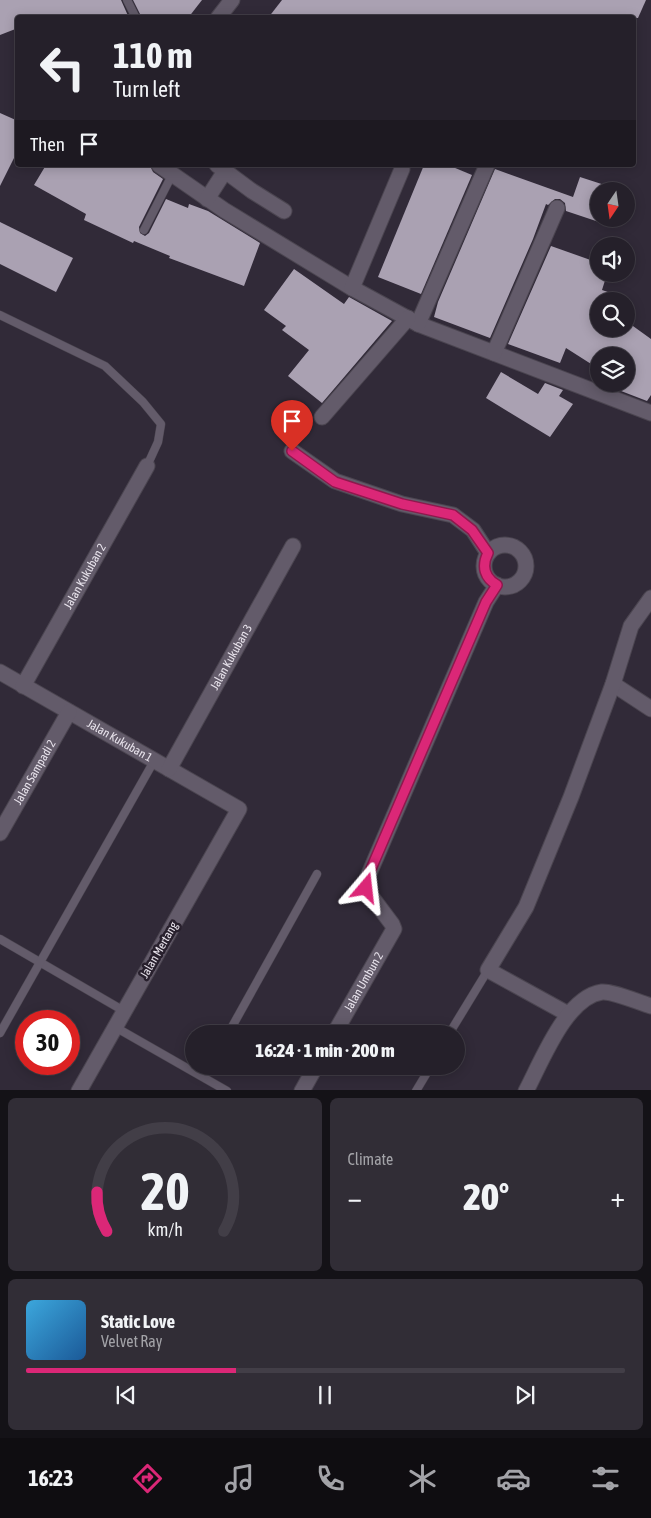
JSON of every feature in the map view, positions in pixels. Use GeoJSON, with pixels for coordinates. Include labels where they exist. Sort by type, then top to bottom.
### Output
{"type":"FeatureCollection","features":[{"type":"Feature","properties":{"kind":"street"},"geometry":{"type":"LineString","coordinates":[[220,15],[232,0]]}},
{"type":"Feature","properties":{"kind":"street"},"geometry":{"type":"LineString","coordinates":[[162,167],[207,199],[352,288],[413,321],[651,413]]}},
{"type":"Feature","properties":{"kind":"street"},"geometry":{"type":"LineString","coordinates":[[322,417],[413,321],[486,167]]}},
{"type":"Feature","properties":{"kind":"street"},"geometry":{"type":"LineString","coordinates":[[207,199],[221,168],[252,191],[284,211]]}},
{"type":"Feature","properties":{"kind":"street"},"geometry":{"type":"LineString","coordinates":[[352,288],[402,170]]}},
{"type":"Feature","properties":{"kind":"street"},"geometry":{"type":"LineString","coordinates":[[494,353],[557,208]]}},
{"type":"Feature","properties":{"kind":"street"},"geometry":{"type":"LineString","coordinates":[[292,451],[335,482],[402,504],[453,515],[472,530],[488,553]]}},
{"type":"Feature","properties":{"kind":"street","name":"Jalan Kukuban 2"},"geometry":{"type":"LineString","coordinates":[[23,686],[147,466]]}},
{"type":"Feature","properties":{"kind":"street"},"geometry":{"type":"LineString","coordinates":[[499,545],[512,545],[523,553],[527,567],[522,579],[511,586],[497,585],[487,577],[485,572],[484,565],[488,553],[499,545]]}},
{"type":"Feature","properties":{"kind":"street","name":"Jalan Kukuban 3"},"geometry":{"type":"LineString","coordinates":[[168,769],[294,546]]}},
{"type":"Feature","properties":{"kind":"street","name":"Jalan Umbun 2"},"geometry":{"type":"LineString","coordinates":[[339,1025],[394,930],[392,924],[368,892],[365,883],[486,602],[497,585]]}},
{"type":"Feature","properties":{"kind":"street"},"geometry":{"type":"LineString","coordinates":[[568,1014],[488,970],[526,907],[571,797],[613,684],[631,626],[651,598]]}},
{"type":"Feature","properties":{"kind":"street","name":"Jalan Kukuban 1"},"geometry":{"type":"LineString","coordinates":[[0,672],[239,809]]}},
{"type":"Feature","properties":{"kind":"street"},"geometry":{"type":"LineString","coordinates":[[613,684],[651,709]]}},
{"type":"Feature","properties":{"kind":"street","name":"Jalan Sampadi 2"},"geometry":{"type":"LineString","coordinates":[[0,833],[69,712]]}},
{"type":"Feature","properties":{"kind":"street","name":"Jalan Mertang"},"geometry":{"type":"LineString","coordinates":[[79,1090],[239,809]]}},
{"type":"Feature","properties":{"kind":"street"},"geometry":{"type":"LineString","coordinates":[[526,1090],[568,1014],[584,999],[604,992],[651,1006]]}},
{"type":"Feature","properties":{"kind":"street"},"geometry":{"type":"LineString","coordinates":[[302,1090],[311,1075]]}},
{"type":"Feature","properties":{"kind":"lane"},"geometry":{"type":"LineString","coordinates":[[127,0],[134,15]]}},
{"type":"Feature","properties":{"kind":"lane"},"geometry":{"type":"LineString","coordinates":[[144,230],[172,174]]}},
{"type":"Feature","properties":{"kind":"lane"},"geometry":{"type":"LineString","coordinates":[[0,315],[105,366],[143,402],[161,424],[158,442],[147,466]]}},
{"type":"Feature","properties":{"kind":"lane"},"geometry":{"type":"LineString","coordinates":[[0,1034],[154,761]]}},
{"type":"Feature","properties":{"kind":"lane"},"geometry":{"type":"LineString","coordinates":[[233,1025],[317,874]]}},
{"type":"Feature","properties":{"kind":"lane"},"geometry":{"type":"LineString","coordinates":[[0,939],[124,1011]]}},
{"type":"Feature","properties":{"kind":"lane"},"geometry":{"type":"LineString","coordinates":[[454,1025],[488,970]]}},
{"type":"Feature","properties":{"kind":"lane"},"geometry":{"type":"LineString","coordinates":[[115,1027],[226,1090]]}},
{"type":"Feature","properties":{"kind":"lane"},"geometry":{"type":"LineString","coordinates":[[416,1090],[425,1075]]}},
{"type":"Feature","properties":{"kind":"building"},"geometry":{"type":"Polygon","coordinates":[[[0,0],[121,0],[128,15],[15,15],[15,29],[0,35],[0,0]]]}},
{"type":"Feature","properties":{"kind":"building"},"geometry":{"type":"Polygon","coordinates":[[[133,0],[202,0],[190,15],[140,15],[133,0]]]}},
{"type":"Feature","properties":{"kind":"building"},"geometry":{"type":"Polygon","coordinates":[[[282,0],[646,0],[638,18],[636,18],[636,15],[270,15],[282,0]]]}},
{"type":"Feature","properties":{"kind":"building"},"geometry":{"type":"Polygon","coordinates":[[[0,113],[15,120],[15,156],[0,186],[0,113]]]}},
{"type":"Feature","properties":{"kind":"building"},"geometry":{"type":"Polygon","coordinates":[[[45,167],[151,167],[153,172],[163,179],[139,227],[140,233],[145,236],[149,233],[166,199],[188,208],[189,204],[208,211],[260,243],[244,286],[169,258],[170,256],[134,241],[133,243],[84,220],[86,214],[34,185],[45,167]]]}},
{"type":"Feature","properties":{"kind":"building"},"geometry":{"type":"Polygon","coordinates":[[[423,167],[453,167],[472,175],[421,294],[378,277],[423,167]]]}},
{"type":"Feature","properties":{"kind":"building"},"geometry":{"type":"Polygon","coordinates":[[[495,169],[573,197],[580,177],[595,182],[590,182],[590,219],[566,211],[565,203],[560,199],[555,199],[548,205],[546,204],[533,239],[490,338],[434,317],[438,302],[495,169]]]}},
{"type":"Feature","properties":{"kind":"building"},"geometry":{"type":"Polygon","coordinates":[[[0,222],[73,258],[56,292],[0,264],[0,222]]]}},
{"type":"Feature","properties":{"kind":"building"},"geometry":{"type":"Polygon","coordinates":[[[551,246],[590,260],[590,282],[604,282],[602,290],[608,292],[590,292],[590,337],[635,337],[635,327],[651,339],[651,395],[647,401],[624,392],[635,392],[635,347],[590,347],[590,363],[566,348],[560,363],[508,344],[551,246]]]}},
{"type":"Feature","properties":{"kind":"building"},"geometry":{"type":"Polygon","coordinates":[[[294,269],[344,304],[349,297],[392,321],[322,403],[288,376],[309,350],[282,330],[286,326],[264,310],[294,269]]]}},
{"type":"Feature","properties":{"kind":"building"},"geometry":{"type":"Polygon","coordinates":[[[501,372],[538,394],[545,383],[563,390],[559,396],[573,404],[550,437],[486,398],[501,372]]]}},
{"type":"Feature","properties":{"kind":"route"},"geometry":{"type":"LineString","coordinates":[[292,451],[335,482],[402,504],[453,515],[472,530],[488,553],[484,565],[485,572],[487,577],[497,585],[486,602],[365,883],[366,888]]}}]}
